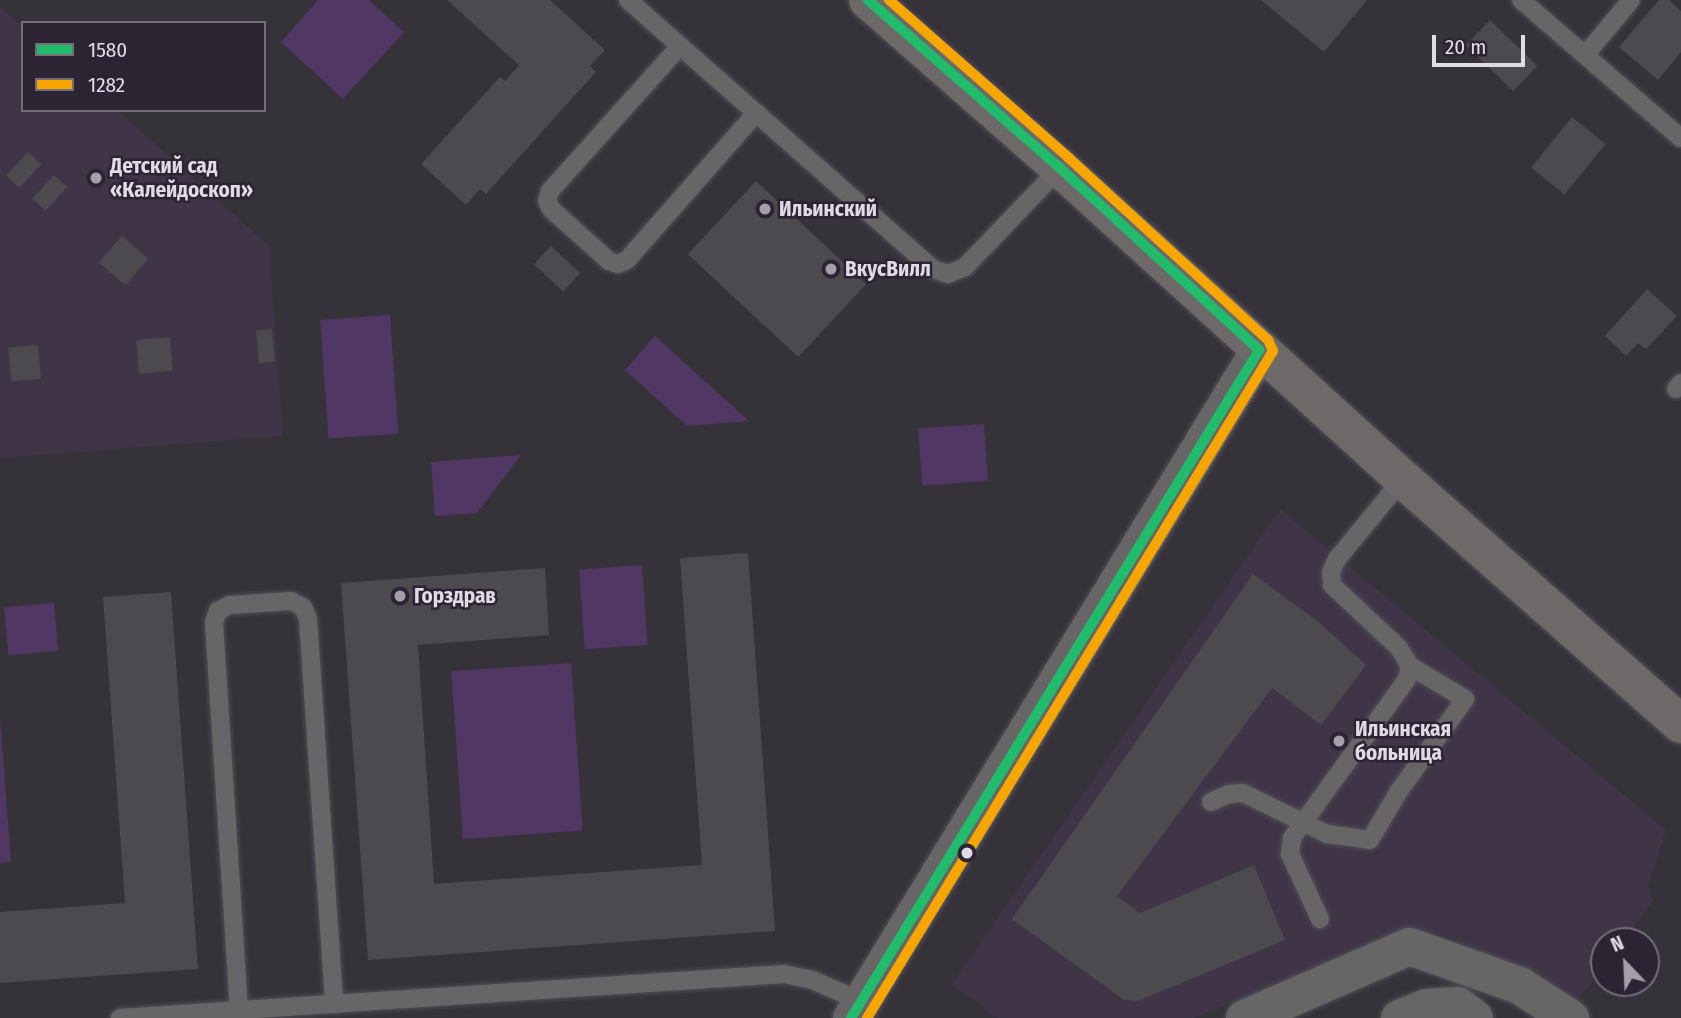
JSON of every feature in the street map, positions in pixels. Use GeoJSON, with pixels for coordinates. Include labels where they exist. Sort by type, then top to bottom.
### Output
{"type":"FeatureCollection","features":[{"type":"Feature","properties":{"kind":"street"},"geometry":{"type":"LineString","coordinates":[[869,0],[1060,168],[1402,479],[1681,723]]}},
{"type":"Feature","properties":{"kind":"street"},"geometry":{"type":"LineString","coordinates":[[856,1010],[1259,350]]}},
{"type":"Feature","properties":{"kind":"street"},"geometry":{"type":"LineString","coordinates":[[1244,1018],[1409,946],[1464,963],[1518,985],[1570,1018]]}},
{"type":"Feature","properties":{"kind":"street"},"geometry":{"type":"LineString","coordinates":[[1399,1018],[1426,1007],[1466,1012],[1464,963]]}},
{"type":"Feature","properties":{"kind":"lane"},"geometry":{"type":"LineString","coordinates":[[628,0],[933,269],[948,274],[965,267],[1060,168]]}},
{"type":"Feature","properties":{"kind":"lane"},"geometry":{"type":"LineString","coordinates":[[1521,0],[1681,138]]}},
{"type":"Feature","properties":{"kind":"lane"},"geometry":{"type":"LineString","coordinates":[[1586,54],[1631,0]]}},
{"type":"Feature","properties":{"kind":"lane"},"geometry":{"type":"LineString","coordinates":[[680,46],[550,191],[547,201],[551,209],[609,261],[618,264],[627,260],[756,113]]}},
{"type":"Feature","properties":{"kind":"lane"},"geometry":{"type":"LineString","coordinates":[[1211,802],[1228,794],[1243,793],[1301,824],[1327,834],[1370,840],[1399,791],[1465,699],[1410,666],[1398,647],[1332,585],[1331,572],[1337,559],[1402,479]]}},
{"type":"Feature","properties":{"kind":"lane"},"geometry":{"type":"LineString","coordinates":[[239,1010],[214,622],[218,611],[230,605],[291,601],[303,607],[308,619],[334,1004]]}},
{"type":"Feature","properties":{"kind":"lane"},"geometry":{"type":"LineString","coordinates":[[1320,919],[1290,854],[1292,838],[1407,679],[1410,666]]}},
{"type":"Feature","properties":{"kind":"lane"},"geometry":{"type":"LineString","coordinates":[[120,1018],[784,974],[812,980],[856,1010]]}},
{"type":"Feature","properties":{"kind":"shaded area"},"geometry":{"type":"Polygon","coordinates":[[[318,0],[369,0],[404,32],[343,99],[281,42],[318,0]]]}},
{"type":"Feature","properties":{"kind":"shaded area","name":"Детский сад «Калейдоскоп»"},"geometry":{"type":"Polygon","coordinates":[[[0,7],[21,25],[21,112],[119,112],[269,246],[283,436],[0,458],[0,7]]]}},
{"type":"Feature","properties":{"kind":"shaded area"},"geometry":{"type":"Polygon","coordinates":[[[390,315],[398,434],[328,439],[320,320],[390,315]]]}},
{"type":"Feature","properties":{"kind":"shaded area"},"geometry":{"type":"Polygon","coordinates":[[[655,336],[749,421],[687,426],[625,370],[655,336]]]}},
{"type":"Feature","properties":{"kind":"shaded area"},"geometry":{"type":"Polygon","coordinates":[[[984,424],[988,481],[922,485],[918,429],[984,424]]]}},
{"type":"Feature","properties":{"kind":"shaded area"},"geometry":{"type":"Polygon","coordinates":[[[521,455],[477,513],[435,516],[431,462],[521,455]]]}},
{"type":"Feature","properties":{"kind":"shaded area","name":"Ильинская больница"},"geometry":{"type":"Polygon","coordinates":[[[1280,509],[1666,830],[1648,887],[1654,900],[1634,927],[1590,927],[1590,984],[1575,1004],[1441,933],[1372,944],[1194,1018],[997,1018],[952,984],[1280,509]]]}},
{"type":"Feature","properties":{"kind":"shaded area"},"geometry":{"type":"Polygon","coordinates":[[[642,565],[648,645],[585,649],[579,569],[642,565]]]}},
{"type":"Feature","properties":{"kind":"shaded area"},"geometry":{"type":"Polygon","coordinates":[[[54,603],[58,651],[8,655],[4,607],[54,603]]]}},
{"type":"Feature","properties":{"kind":"shaded area"},"geometry":{"type":"Polygon","coordinates":[[[571,663],[583,831],[463,839],[451,671],[571,663]]]}},
{"type":"Feature","properties":{"kind":"shaded area"},"geometry":{"type":"Polygon","coordinates":[[[0,716],[11,862],[0,863],[0,716]]]}},
{"type":"Feature","properties":{"kind":"building"},"geometry":{"type":"Polygon","coordinates":[[[447,0],[550,0],[605,50],[590,66],[596,72],[486,194],[480,189],[466,205],[421,164],[500,77],[505,81],[519,65],[447,0]]]}},
{"type":"Feature","properties":{"kind":"building"},"geometry":{"type":"Polygon","coordinates":[[[1261,0],[1367,0],[1324,52],[1261,0]]]}},
{"type":"Feature","properties":{"kind":"building"},"geometry":{"type":"Polygon","coordinates":[[[1659,0],[1669,0],[1681,11],[1681,52],[1658,80],[1619,47],[1659,0]]]}},
{"type":"Feature","properties":{"kind":"building"},"geometry":{"type":"Polygon","coordinates":[[[1490,20],[1537,66],[1513,91],[1466,45],[1490,20]]]}},
{"type":"Feature","properties":{"kind":"building"},"geometry":{"type":"Polygon","coordinates":[[[1572,117],[1605,144],[1565,195],[1531,168],[1572,117]]]}},
{"type":"Feature","properties":{"kind":"building"},"geometry":{"type":"Polygon","coordinates":[[[28,152],[41,164],[19,188],[6,175],[28,152]]]}},
{"type":"Feature","properties":{"kind":"building"},"geometry":{"type":"Polygon","coordinates":[[[54,175],[67,187],[45,211],[32,198],[54,175]]]}},
{"type":"Feature","properties":{"kind":"building"},"geometry":{"type":"Polygon","coordinates":[[[756,181],[866,284],[798,357],[688,254],[756,181]]]}},
{"type":"Feature","properties":{"kind":"building"},"geometry":{"type":"Polygon","coordinates":[[[122,236],[148,259],[125,285],[99,262],[122,236]]]}},
{"type":"Feature","properties":{"kind":"building"},"geometry":{"type":"Polygon","coordinates":[[[551,246],[580,273],[563,292],[534,264],[551,246]]]}},
{"type":"Feature","properties":{"kind":"building"},"geometry":{"type":"Polygon","coordinates":[[[1647,289],[1677,316],[1646,349],[1638,343],[1626,356],[1605,336],[1647,289]]]}},
{"type":"Feature","properties":{"kind":"building"},"geometry":{"type":"Polygon","coordinates":[[[272,329],[275,362],[259,363],[256,330],[272,329]]]}},
{"type":"Feature","properties":{"kind":"building"},"geometry":{"type":"Polygon","coordinates":[[[170,337],[173,371],[139,374],[136,340],[170,337]]]}},
{"type":"Feature","properties":{"kind":"building"},"geometry":{"type":"Polygon","coordinates":[[[38,345],[41,379],[11,381],[8,348],[38,345]]]}},
{"type":"Feature","properties":{"kind":"building"},"geometry":{"type":"Polygon","coordinates":[[[748,553],[775,931],[368,960],[341,583],[545,568],[549,635],[418,645],[434,884],[702,865],[680,558],[748,553]]]}},
{"type":"Feature","properties":{"kind":"building"},"geometry":{"type":"Polygon","coordinates":[[[1253,574],[1320,623],[1366,665],[1321,725],[1272,688],[1117,896],[1140,913],[1254,865],[1285,940],[1138,1001],[1124,1000],[1012,919],[1253,574]]]}},
{"type":"Feature","properties":{"kind":"building"},"geometry":{"type":"Polygon","coordinates":[[[171,592],[198,969],[0,983],[0,912],[125,903],[103,597],[171,592]]]}},
{"type":"Feature","properties":{"kind":"transit line","name":"1580"},"geometry":{"type":"LineString","coordinates":[[868,0],[1060,168],[1259,350]]}},
{"type":"Feature","properties":{"kind":"transit line","name":"1282"},"geometry":{"type":"LineString","coordinates":[[867,1018],[1273,351],[1268,340],[1069,158],[889,0]]}},
{"type":"Feature","properties":{"kind":"transit line","name":"1580"},"geometry":{"type":"LineString","coordinates":[[851,1018],[1259,350]]}},
{"type":"Feature","properties":{"kind":"place","name":"Детский сад «Калейдоскоп»"},"geometry":{"type":"Point","coordinates":[96,178]}},
{"type":"Feature","properties":{"kind":"place","name":"Ильинский"},"geometry":{"type":"Point","coordinates":[765,209]}},
{"type":"Feature","properties":{"kind":"place","name":"ВкусВилл"},"geometry":{"type":"Point","coordinates":[831,269]}},
{"type":"Feature","properties":{"kind":"place","name":"Горздрав"},"geometry":{"type":"Point","coordinates":[400,596]}},
{"type":"Feature","properties":{"kind":"place","name":"Ильинская больница"},"geometry":{"type":"Point","coordinates":[1339,741]}}]}
